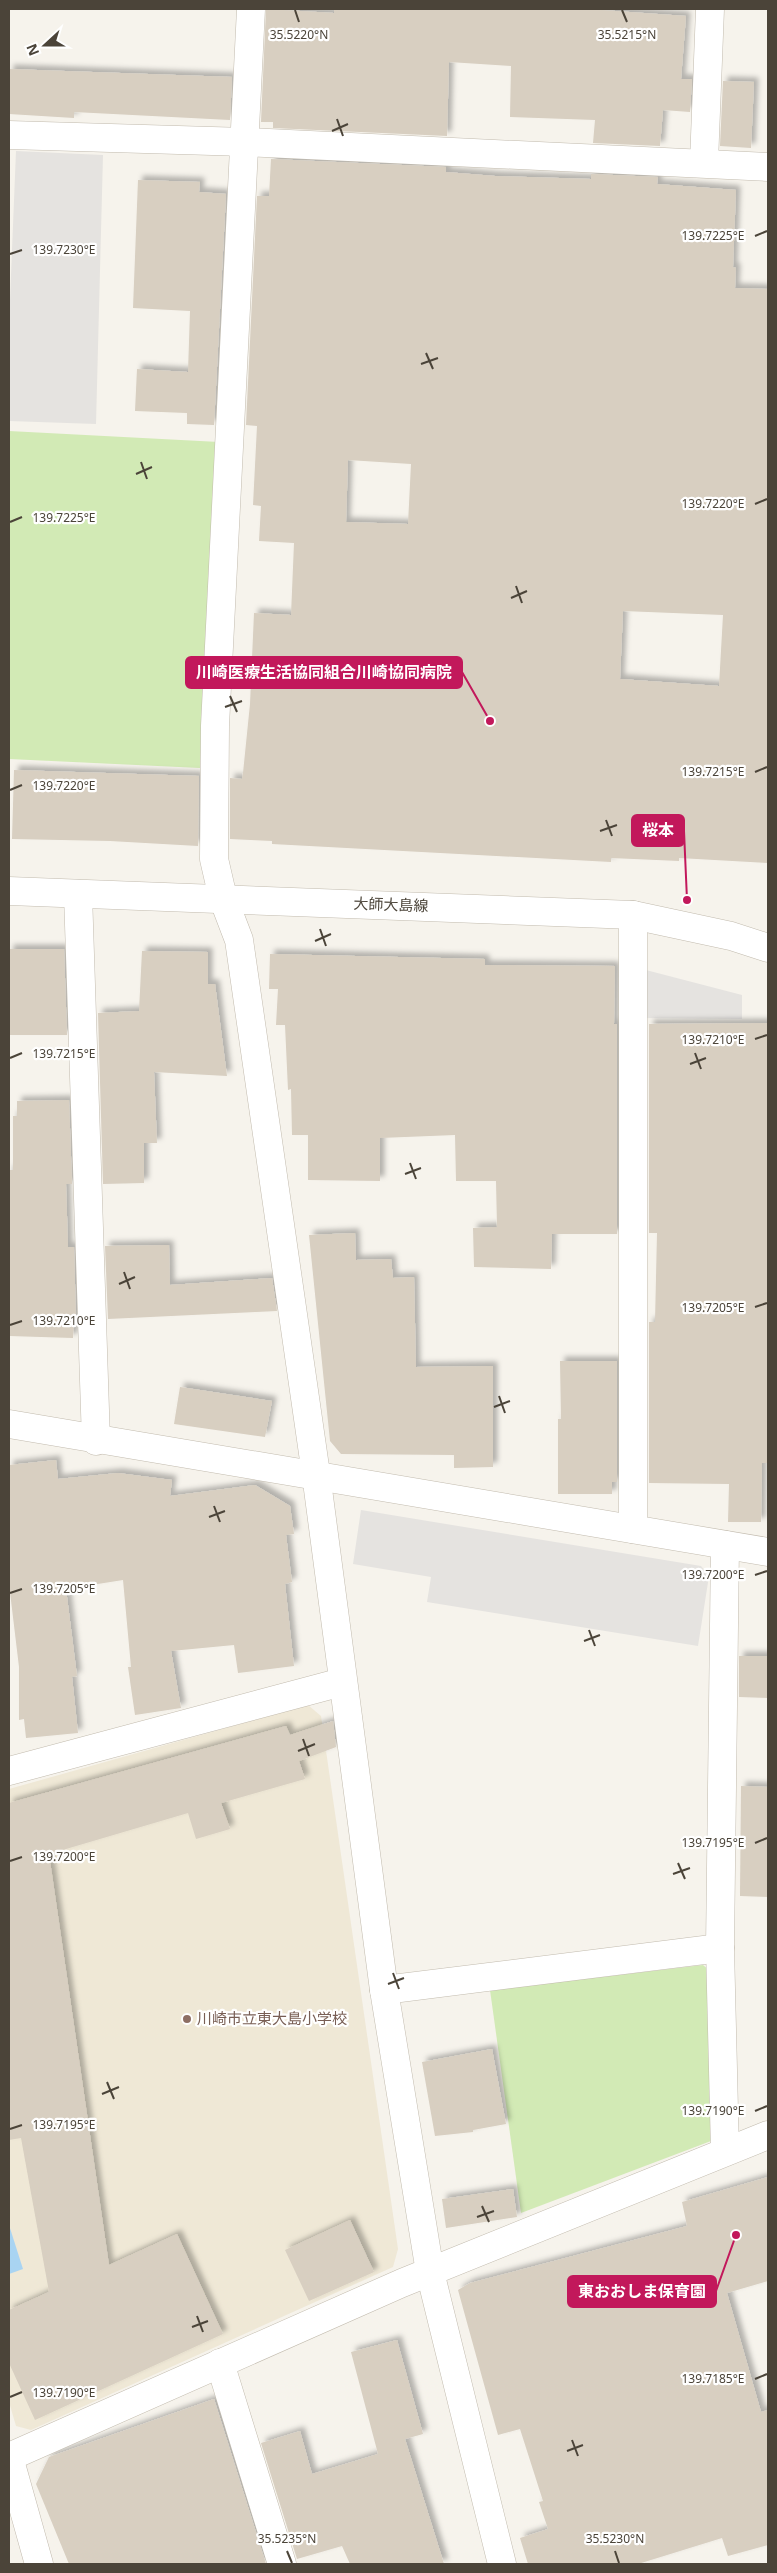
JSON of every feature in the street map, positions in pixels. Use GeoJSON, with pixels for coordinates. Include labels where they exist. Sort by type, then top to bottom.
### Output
{"type":"FeatureCollection","features":[{"type":"Feature","properties":{"kind":"street"},"geometry":{"type":"LineString","coordinates":[[251,9],[246,142],[215,726],[214,859],[223,898],[239,940],[316,1474],[384,1990],[430,2272],[502,2564]]}},
{"type":"Feature","properties":{"kind":"street"},"geometry":{"type":"LineString","coordinates":[[704,162],[710,9]]}},
{"type":"Feature","properties":{"kind":"street"},"geometry":{"type":"LineString","coordinates":[[9,135],[246,142],[499,156],[704,162],[768,167]]}},
{"type":"Feature","properties":{"kind":"street","name":"大師大島線"},"geometry":{"type":"LineString","coordinates":[[9,891],[633,915],[731,936],[768,948]]}},
{"type":"Feature","properties":{"kind":"street"},"geometry":{"type":"LineString","coordinates":[[78,894],[96,1440]]}},
{"type":"Feature","properties":{"kind":"street"},"geometry":{"type":"LineString","coordinates":[[633,915],[633,1529]]}},
{"type":"Feature","properties":{"kind":"street"},"geometry":{"type":"LineString","coordinates":[[9,1424],[96,1440],[316,1474],[768,1552]]}},
{"type":"Feature","properties":{"kind":"street"},"geometry":{"type":"LineString","coordinates":[[724,1545],[720,1948],[725,2151]]}},
{"type":"Feature","properties":{"kind":"street"},"geometry":{"type":"LineString","coordinates":[[9,1771],[342,1682]]}},
{"type":"Feature","properties":{"kind":"street"},"geometry":{"type":"LineString","coordinates":[[384,1990],[720,1948]]}},
{"type":"Feature","properties":{"kind":"street"},"geometry":{"type":"LineString","coordinates":[[39,2564],[9,2457],[430,2272],[768,2135]]}},
{"type":"Feature","properties":{"kind":"street"},"geometry":{"type":"LineString","coordinates":[[220,2364],[282,2564]]}},
{"type":"Feature","properties":{"kind":"shaded area"},"geometry":{"type":"Polygon","coordinates":[[[16,151],[103,155],[96,424],[9,421],[9,325],[16,151]]]}},
{"type":"Feature","properties":{"kind":"shaded area"},"geometry":{"type":"Polygon","coordinates":[[[642,969],[742,995],[742,1019],[641,1018],[642,969]]]}},
{"type":"Feature","properties":{"kind":"shaded area"},"geometry":{"type":"Polygon","coordinates":[[[361,1510],[701,1566],[709,1576],[698,1646],[427,1602],[431,1577],[353,1564],[361,1510]]]}},
{"type":"Feature","properties":{"kind":"shaded area","name":"川崎市立東大島小学校"},"geometry":{"type":"Polygon","coordinates":[[[308,1705],[321,1716],[398,2249],[393,2267],[31,2430],[16,2426],[9,2402],[9,1789],[308,1705]]]}},
{"type":"Feature","properties":{"kind":"green space"},"geometry":{"type":"Polygon","coordinates":[[[9,431],[219,442],[200,768],[9,759],[9,431]]]}},
{"type":"Feature","properties":{"kind":"green space"},"geometry":{"type":"Polygon","coordinates":[[[703,1965],[716,1976],[718,2125],[711,2141],[521,2213],[490,1990],[703,1965]]]}},
{"type":"Feature","properties":{"kind":"water"},"geometry":{"type":"Polygon","coordinates":[[[9,2225],[23,2269],[9,2274],[9,2225]]]}},
{"type":"Feature","properties":{"kind":"building"},"geometry":{"type":"Polygon","coordinates":[[[266,9],[334,13],[334,9],[587,9],[686,16],[681,79],[692,79],[690,112],[663,110],[660,146],[593,143],[595,120],[510,117],[511,66],[449,62],[447,136],[273,128],[273,122],[261,122],[266,9]]]}},
{"type":"Feature","properties":{"kind":"building"},"geometry":{"type":"Polygon","coordinates":[[[9,69],[232,77],[230,120],[74,112],[74,118],[9,114],[9,69]]]}},
{"type":"Feature","properties":{"kind":"building"},"geometry":{"type":"Polygon","coordinates":[[[723,81],[754,82],[751,148],[720,146],[723,81]]]}},
{"type":"Feature","properties":{"kind":"building"},"geometry":{"type":"Polygon","coordinates":[[[271,159],[446,167],[446,172],[495,176],[591,179],[591,174],[658,177],[657,184],[736,190],[733,267],[736,268],[735,288],[768,289],[768,863],[679,858],[679,861],[611,858],[611,862],[272,844],[272,841],[230,839],[230,778],[242,779],[243,773],[250,704],[254,613],[291,615],[294,543],[259,541],[261,506],[253,505],[257,426],[246,425],[257,196],[269,196],[271,159]],[[348,460],[346,522],[408,524],[411,464],[348,460]],[[623,611],[620,679],[719,686],[723,615],[623,611]]]}},
{"type":"Feature","properties":{"kind":"building"},"geometry":{"type":"Polygon","coordinates":[[[138,180],[200,182],[199,192],[226,194],[214,425],[187,424],[187,413],[135,411],[137,369],[188,372],[190,311],[133,308],[138,180]]]}},
{"type":"Feature","properties":{"kind":"building"},"geometry":{"type":"Polygon","coordinates":[[[14,770],[199,776],[198,846],[110,841],[12,839],[14,770]]]}},
{"type":"Feature","properties":{"kind":"building"},"geometry":{"type":"Polygon","coordinates":[[[9,949],[64,949],[67,1035],[9,1035],[9,949]]]}},
{"type":"Feature","properties":{"kind":"building"},"geometry":{"type":"Polygon","coordinates":[[[142,951],[208,952],[208,984],[215,984],[227,1076],[154,1072],[157,1143],[144,1143],[144,1183],[103,1184],[98,1013],[139,1011],[142,951]]]}},
{"type":"Feature","properties":{"kind":"building"},"geometry":{"type":"Polygon","coordinates":[[[270,954],[485,959],[485,965],[615,966],[614,1024],[617,1024],[617,1234],[552,1234],[551,1269],[474,1267],[473,1228],[497,1227],[496,1181],[456,1181],[455,1135],[380,1138],[380,1181],[308,1180],[308,1135],[292,1135],[291,1089],[288,1090],[285,1025],[276,1025],[278,989],[269,989],[270,954]]]}},
{"type":"Feature","properties":{"kind":"building"},"geometry":{"type":"Polygon","coordinates":[[[768,1023],[768,1463],[762,1463],[761,1522],[728,1522],[729,1484],[649,1483],[649,1322],[655,1322],[657,1233],[649,1233],[649,1024],[768,1023]]]}},
{"type":"Feature","properties":{"kind":"building"},"geometry":{"type":"Polygon","coordinates":[[[69,1100],[72,1184],[66,1184],[68,1247],[74,1247],[76,1320],[74,1320],[73,1338],[9,1336],[9,1170],[13,1170],[13,1116],[17,1116],[17,1101],[69,1100]]]}},
{"type":"Feature","properties":{"kind":"building"},"geometry":{"type":"Polygon","coordinates":[[[355,1233],[356,1260],[391,1259],[393,1278],[414,1277],[416,1367],[493,1366],[493,1467],[454,1468],[454,1455],[341,1454],[330,1441],[309,1235],[355,1233]]]}},
{"type":"Feature","properties":{"kind":"building"},"geometry":{"type":"Polygon","coordinates":[[[169,1245],[170,1285],[272,1278],[277,1311],[108,1319],[105,1246],[169,1245]]]}},
{"type":"Feature","properties":{"kind":"building"},"geometry":{"type":"Polygon","coordinates":[[[560,1361],[617,1361],[617,1482],[612,1482],[612,1494],[558,1494],[558,1419],[561,1419],[560,1361]]]}},
{"type":"Feature","properties":{"kind":"building"},"geometry":{"type":"Polygon","coordinates":[[[180,1387],[272,1401],[265,1437],[174,1424],[180,1387]]]}},
{"type":"Feature","properties":{"kind":"building"},"geometry":{"type":"Polygon","coordinates":[[[56,1460],[58,1479],[118,1473],[172,1480],[170,1496],[255,1485],[290,1506],[294,1534],[286,1535],[292,1582],[285,1584],[294,1666],[238,1673],[234,1645],[171,1651],[181,1708],[135,1715],[128,1667],[131,1667],[123,1580],[66,1589],[77,1676],[72,1677],[78,1733],[26,1738],[24,1719],[19,1720],[19,1667],[9,1584],[9,1465],[56,1460]]]}},
{"type":"Feature","properties":{"kind":"building"},"geometry":{"type":"Polygon","coordinates":[[[739,1656],[768,1656],[768,1698],[739,1697],[739,1656]]]}},
{"type":"Feature","properties":{"kind":"building"},"geometry":{"type":"Polygon","coordinates":[[[333,1721],[336,1747],[299,1761],[305,1779],[221,1803],[230,1829],[196,1839],[188,1813],[49,1854],[109,2265],[177,2234],[223,2334],[35,2420],[9,2363],[9,2310],[49,2292],[21,2138],[9,2140],[9,1803],[286,1726],[290,1735],[333,1721]]]}},
{"type":"Feature","properties":{"kind":"building"},"geometry":{"type":"Polygon","coordinates":[[[741,1786],[768,1787],[768,1897],[740,1896],[741,1786]]]}},
{"type":"Feature","properties":{"kind":"building"},"geometry":{"type":"Polygon","coordinates":[[[492,2049],[506,2124],[473,2130],[473,2132],[435,2136],[422,2062],[492,2049]]]}},
{"type":"Feature","properties":{"kind":"building"},"geometry":{"type":"Polygon","coordinates":[[[768,2177],[768,2281],[727,2293],[761,2412],[768,2410],[768,2545],[728,2556],[722,2538],[638,2564],[528,2564],[520,2538],[548,2529],[539,2502],[543,2501],[520,2429],[498,2435],[458,2290],[470,2283],[687,2226],[682,2202],[768,2177]]]}},
{"type":"Feature","properties":{"kind":"building"},"geometry":{"type":"Polygon","coordinates":[[[513,2189],[517,2217],[446,2228],[442,2199],[513,2189]]]}},
{"type":"Feature","properties":{"kind":"building"},"geometry":{"type":"Polygon","coordinates":[[[350,2220],[374,2272],[309,2301],[285,2250],[350,2220]]]}},
{"type":"Feature","properties":{"kind":"building"},"geometry":{"type":"Polygon","coordinates":[[[397,2340],[423,2434],[405,2439],[444,2564],[350,2564],[342,2546],[297,2559],[261,2443],[300,2431],[312,2474],[378,2454],[351,2352],[397,2340]]]}},
{"type":"Feature","properties":{"kind":"building"},"geometry":{"type":"Polygon","coordinates":[[[214,2399],[266,2564],[69,2564],[36,2484],[49,2457],[214,2399]]]}},
{"type":"Feature","properties":{"kind":"place","name":"川崎医療生活協同組合川崎協同病院"},"geometry":{"type":"Point","coordinates":[490,721]}},
{"type":"Feature","properties":{"kind":"place","name":"桜本"},"geometry":{"type":"Point","coordinates":[687,900]}},
{"type":"Feature","properties":{"kind":"place","name":"川崎市立東大島小学校"},"geometry":{"type":"Point","coordinates":[187,2019]}},
{"type":"Feature","properties":{"kind":"place","name":"東おおしま保育園"},"geometry":{"type":"Point","coordinates":[736,2235]}}]}
